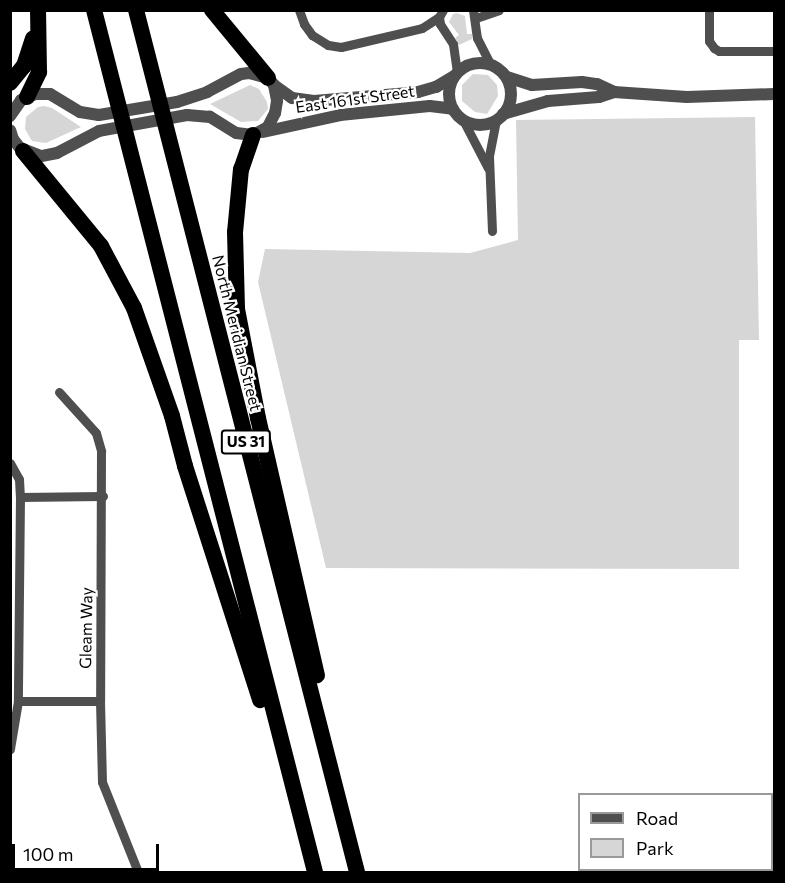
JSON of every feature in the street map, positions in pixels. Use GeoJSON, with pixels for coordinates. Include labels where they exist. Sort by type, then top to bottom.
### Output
{"type":"FeatureCollection","features":[{"type":"Feature","properties":{"kind":"highway","name":"US 31"},"geometry":{"type":"LineString","coordinates":[[94,10],[315,873]]}},
{"type":"Feature","properties":{"kind":"highway","name":"North Meridian Street"},"geometry":{"type":"LineString","coordinates":[[136,10],[358,873]]}},
{"type":"Feature","properties":{"kind":"highway"},"geometry":{"type":"LineString","coordinates":[[213,10],[271,82]]}},
{"type":"Feature","properties":{"kind":"highway"},"geometry":{"type":"LineString","coordinates":[[10,83],[28,57],[39,15]]}},
{"type":"Feature","properties":{"kind":"highway"},"geometry":{"type":"LineString","coordinates":[[19,100],[39,72],[39,15]]}},
{"type":"Feature","properties":{"kind":"highway"},"geometry":{"type":"LineString","coordinates":[[258,134],[242,169],[235,232],[237,309],[248,371],[315,665],[358,873]]}},
{"type":"Feature","properties":{"kind":"highway"},"geometry":{"type":"LineString","coordinates":[[14,139],[101,246],[134,308],[172,416],[185,466],[244,655],[301,818]]}},
{"type":"Feature","properties":{"kind":"street"},"geometry":{"type":"LineString","coordinates":[[299,10],[304,24],[312,35],[334,47],[353,46],[422,28],[441,29]]}},
{"type":"Feature","properties":{"kind":"street"},"geometry":{"type":"LineString","coordinates":[[499,10],[474,14],[477,38],[490,64],[507,77],[532,85],[582,82],[597,84],[614,92],[687,97],[774,93]]}},
{"type":"Feature","properties":{"kind":"street"},"geometry":{"type":"LineString","coordinates":[[709,10],[709,41],[719,51],[774,51]]}},
{"type":"Feature","properties":{"kind":"street"},"geometry":{"type":"LineString","coordinates":[[422,28],[441,14]]}},
{"type":"Feature","properties":{"kind":"street"},"geometry":{"type":"LineString","coordinates":[[441,14],[441,29],[453,44],[455,75],[449,93],[453,109],[462,120],[489,169]]}},
{"type":"Feature","properties":{"kind":"street"},"geometry":{"type":"LineString","coordinates":[[455,75],[475,63],[490,64]]}},
{"type":"Feature","properties":{"kind":"street"},"geometry":{"type":"LineString","coordinates":[[10,116],[19,100],[50,94],[87,114],[161,105],[194,98],[241,74],[261,75],[271,82],[277,101],[275,113],[258,134],[236,133],[210,117],[197,115],[114,128],[91,134],[49,155],[14,139]]}},
{"type":"Feature","properties":{"kind":"street","name":"East 161st Street"},"geometry":{"type":"LineString","coordinates":[[271,82],[292,98],[314,101],[418,92],[436,87],[455,75]]}},
{"type":"Feature","properties":{"kind":"street"},"geometry":{"type":"LineString","coordinates":[[492,231],[490,144],[500,117],[510,104],[512,91],[507,77]]}},
{"type":"Feature","properties":{"kind":"street"},"geometry":{"type":"LineString","coordinates":[[462,120],[476,125],[548,101],[599,97],[614,92]]}},
{"type":"Feature","properties":{"kind":"street","name":"East 161st Street"},"geometry":{"type":"LineString","coordinates":[[258,134],[340,115],[430,106],[453,109]]}},
{"type":"Feature","properties":{"kind":"street","name":"Gleam Way"},"geometry":{"type":"LineString","coordinates":[[59,392],[96,434],[101,451],[103,496],[100,701],[102,782],[138,873]]}},
{"type":"Feature","properties":{"kind":"street"},"geometry":{"type":"LineString","coordinates":[[10,463],[19,479],[20,497],[15,604],[18,700],[10,749]]}},
{"type":"Feature","properties":{"kind":"street"},"geometry":{"type":"LineString","coordinates":[[20,497],[103,496]]}},
{"type":"Feature","properties":{"kind":"street"},"geometry":{"type":"LineString","coordinates":[[18,700],[100,701]]}},
{"type":"Feature","properties":{"kind":"green space"},"geometry":{"type":"Polygon","coordinates":[[[453,14],[465,16],[467,34],[472,34],[472,39],[459,45],[455,38],[459,35],[449,22],[453,14]]]}},
{"type":"Feature","properties":{"kind":"green space"},"geometry":{"type":"Polygon","coordinates":[[[473,74],[488,75],[497,85],[498,96],[487,114],[475,112],[462,101],[462,85],[473,74]]]}},
{"type":"Feature","properties":{"kind":"green space"},"geometry":{"type":"Polygon","coordinates":[[[250,85],[259,89],[267,102],[268,109],[258,121],[241,122],[210,104],[250,85]]]}},
{"type":"Feature","properties":{"kind":"green space"},"geometry":{"type":"Polygon","coordinates":[[[38,107],[52,108],[81,127],[46,143],[32,141],[25,129],[26,117],[38,107]]]}},
{"type":"Feature","properties":{"kind":"green space"},"geometry":{"type":"Polygon","coordinates":[[[755,117],[759,340],[739,340],[739,569],[326,568],[258,282],[265,249],[470,253],[518,240],[516,120],[755,117]]]}}]}
